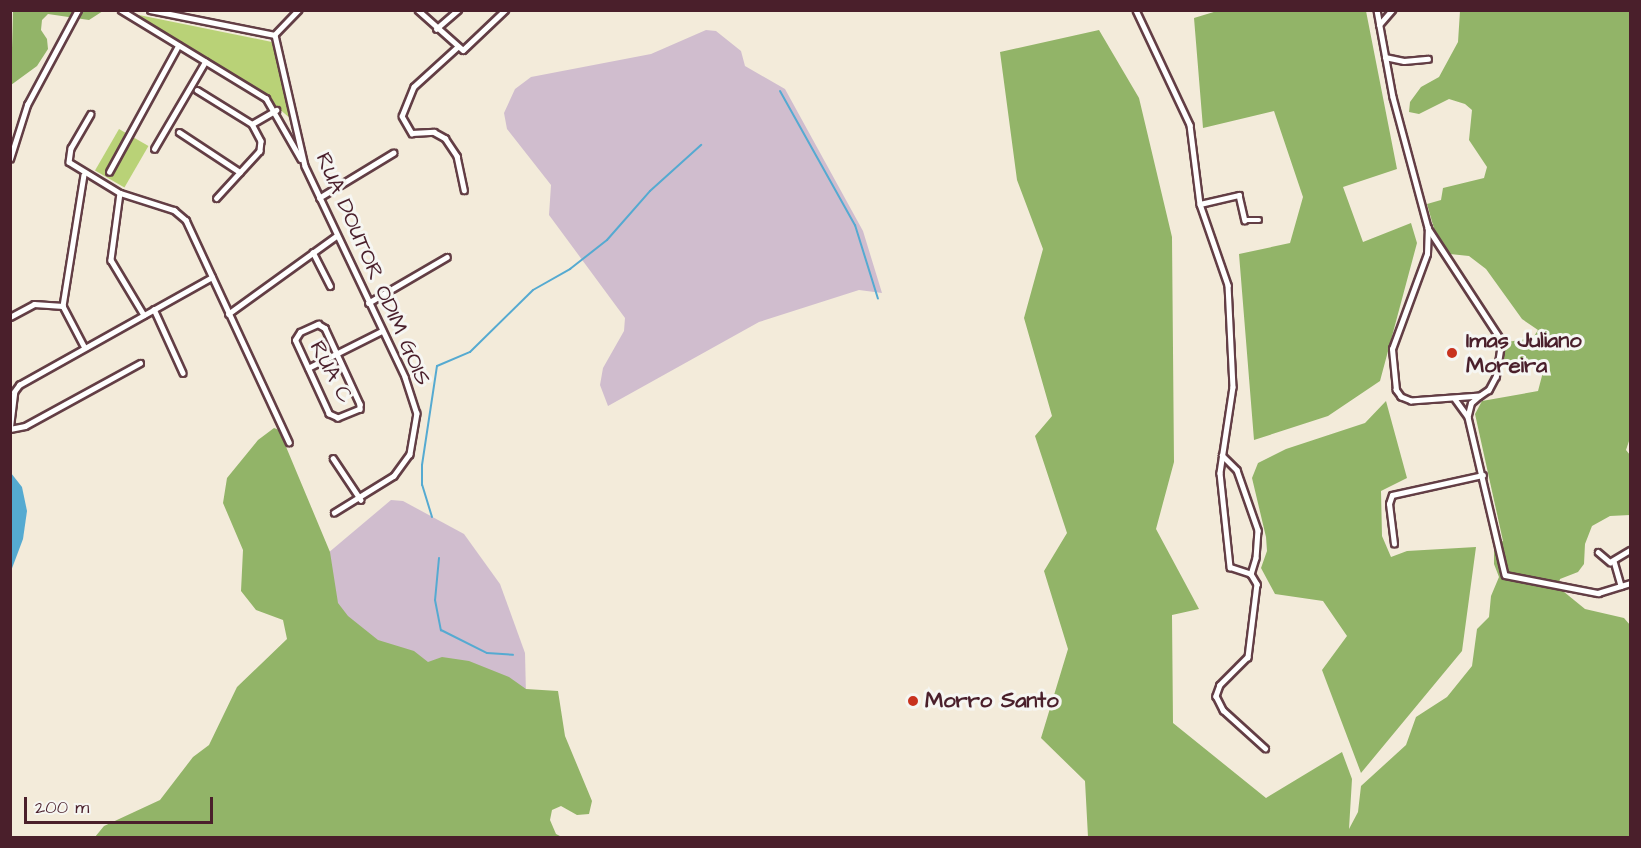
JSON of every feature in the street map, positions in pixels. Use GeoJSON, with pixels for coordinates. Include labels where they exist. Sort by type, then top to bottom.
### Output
{"type":"FeatureCollection","features":[{"type":"Feature","properties":{"kind":"street"},"geometry":{"type":"LineString","coordinates":[[10,159],[27,105],[78,10]]}},
{"type":"Feature","properties":{"kind":"street"},"geometry":{"type":"LineString","coordinates":[[121,10],[266,98],[276,110],[305,166]]}},
{"type":"Feature","properties":{"kind":"street"},"geometry":{"type":"LineString","coordinates":[[150,10],[275,35],[299,10]]}},
{"type":"Feature","properties":{"kind":"street"},"geometry":{"type":"LineString","coordinates":[[417,10],[461,49]]}},
{"type":"Feature","properties":{"kind":"street"},"geometry":{"type":"LineString","coordinates":[[436,29],[458,10]]}},
{"type":"Feature","properties":{"kind":"street"},"geometry":{"type":"LineString","coordinates":[[464,190],[457,156],[445,138],[434,132],[411,133],[402,116],[414,87],[505,10]]}},
{"type":"Feature","properties":{"kind":"street"},"geometry":{"type":"LineString","coordinates":[[1136,10],[1190,125],[1200,204],[1228,285],[1232,317],[1233,387],[1220,473],[1230,567],[1251,574],[1257,584],[1248,657],[1220,685],[1216,696],[1223,710],[1265,748]]}},
{"type":"Feature","properties":{"kind":"street"},"geometry":{"type":"LineString","coordinates":[[1377,10],[1385,57],[1428,228],[1427,254],[1392,349],[1396,390],[1401,397],[1411,401],[1480,396]]}},
{"type":"Feature","properties":{"kind":"street"},"geometry":{"type":"LineString","coordinates":[[1379,25],[1392,10]]}},
{"type":"Feature","properties":{"kind":"street","name":"RUA DOUTOR ODIM GOIS"},"geometry":{"type":"LineString","coordinates":[[275,35],[305,166],[415,400],[416,427],[405,463],[380,488],[334,513]]}},
{"type":"Feature","properties":{"kind":"street"},"geometry":{"type":"LineString","coordinates":[[109,172],[178,46]]}},
{"type":"Feature","properties":{"kind":"street"},"geometry":{"type":"LineString","coordinates":[[1385,57],[1404,61],[1428,59]]}},
{"type":"Feature","properties":{"kind":"street"},"geometry":{"type":"LineString","coordinates":[[154,149],[206,62]]}},
{"type":"Feature","properties":{"kind":"street"},"geometry":{"type":"LineString","coordinates":[[197,90],[252,124],[261,146],[217,198]]}},
{"type":"Feature","properties":{"kind":"street"},"geometry":{"type":"LineString","coordinates":[[252,124],[276,110]]}},
{"type":"Feature","properties":{"kind":"street"},"geometry":{"type":"LineString","coordinates":[[91,114],[68,157],[72,167],[120,193],[181,214],[289,441]]}},
{"type":"Feature","properties":{"kind":"street"},"geometry":{"type":"LineString","coordinates":[[179,132],[240,172]]}},
{"type":"Feature","properties":{"kind":"street"},"geometry":{"type":"LineString","coordinates":[[319,198],[393,153]]}},
{"type":"Feature","properties":{"kind":"street"},"geometry":{"type":"LineString","coordinates":[[84,175],[63,306],[85,348]]}},
{"type":"Feature","properties":{"kind":"street"},"geometry":{"type":"LineString","coordinates":[[120,193],[111,260],[144,315]]}},
{"type":"Feature","properties":{"kind":"street"},"geometry":{"type":"LineString","coordinates":[[1200,204],[1239,195],[1245,220],[1259,220]]}},
{"type":"Feature","properties":{"kind":"street"},"geometry":{"type":"LineString","coordinates":[[1428,228],[1502,341],[1496,377],[1489,390],[1470,406],[1468,417]]}},
{"type":"Feature","properties":{"kind":"street"},"geometry":{"type":"LineString","coordinates":[[228,314],[336,236]]}},
{"type":"Feature","properties":{"kind":"street"},"geometry":{"type":"LineString","coordinates":[[313,252],[330,286]]}},
{"type":"Feature","properties":{"kind":"street"},"geometry":{"type":"LineString","coordinates":[[368,303],[447,257]]}},
{"type":"Feature","properties":{"kind":"street"},"geometry":{"type":"LineString","coordinates":[[140,363],[25,426],[10,428],[16,387],[212,276]]}},
{"type":"Feature","properties":{"kind":"street"},"geometry":{"type":"LineString","coordinates":[[10,317],[34,304],[63,306]]}},
{"type":"Feature","properties":{"kind":"street"},"geometry":{"type":"LineString","coordinates":[[154,309],[183,373]]}},
{"type":"Feature","properties":{"kind":"street","name":"RUA C"},"geometry":{"type":"LineString","coordinates":[[318,324],[325,328],[338,353],[360,406],[338,418],[329,414],[295,340],[300,332],[318,324]]}},
{"type":"Feature","properties":{"kind":"street"},"geometry":{"type":"LineString","coordinates":[[308,368],[382,331]]}},
{"type":"Feature","properties":{"kind":"street"},"geometry":{"type":"LineString","coordinates":[[1453,398],[1462,404],[1468,417],[1506,577],[1598,593],[1630,583]]}},
{"type":"Feature","properties":{"kind":"street"},"geometry":{"type":"LineString","coordinates":[[1222,455],[1237,470],[1256,521],[1258,547],[1251,574]]}},
{"type":"Feature","properties":{"kind":"street"},"geometry":{"type":"LineString","coordinates":[[333,458],[361,500]]}},
{"type":"Feature","properties":{"kind":"street"},"geometry":{"type":"LineString","coordinates":[[1394,544],[1389,504],[1392,495],[1483,475]]}},
{"type":"Feature","properties":{"kind":"street"},"geometry":{"type":"LineString","coordinates":[[1598,552],[1607,562],[1614,561],[1630,550]]}},
{"type":"Feature","properties":{"kind":"street"},"geometry":{"type":"LineString","coordinates":[[1614,561],[1621,586]]}},
{"type":"Feature","properties":{"kind":"shaded area"},"geometry":{"type":"Polygon","coordinates":[[[706,30],[716,31],[741,51],[745,66],[785,89],[863,231],[882,293],[859,290],[759,322],[608,406],[600,385],[603,368],[624,331],[625,318],[549,215],[551,185],[507,129],[504,113],[515,89],[531,77],[651,54],[706,30]]]}},
{"type":"Feature","properties":{"kind":"shaded area"},"geometry":{"type":"Polygon","coordinates":[[[391,500],[403,501],[464,534],[500,584],[525,653],[526,695],[481,729],[340,625],[315,564],[391,500]]]}},
{"type":"Feature","properties":{"kind":"green space"},"geometry":{"type":"Polygon","coordinates":[[[13,11],[103,11],[89,20],[48,14],[42,20],[41,30],[47,39],[48,49],[37,66],[11,85],[13,11]]]}},
{"type":"Feature","properties":{"kind":"green space"},"geometry":{"type":"Polygon","coordinates":[[[1217,11],[1366,11],[1397,169],[1343,187],[1363,242],[1411,223],[1417,243],[1380,381],[1328,416],[1254,440],[1239,254],[1290,243],[1303,197],[1274,111],[1203,128],[1194,18],[1217,11]]]}},
{"type":"Feature","properties":{"kind":"green space"},"geometry":{"type":"Polygon","coordinates":[[[1460,11],[1630,11],[1630,438],[1626,450],[1630,455],[1630,515],[1610,516],[1592,526],[1585,544],[1584,564],[1578,572],[1560,579],[1558,587],[1585,609],[1624,618],[1630,625],[1630,837],[1088,837],[1085,781],[1041,738],[1068,649],[1044,571],[1067,533],[1035,436],[1052,416],[1024,318],[1043,249],[1017,180],[1000,52],[1099,30],[1139,98],[1172,237],[1174,462],[1156,529],[1199,609],[1172,615],[1173,723],[1266,798],[1342,752],[1352,779],[1349,829],[1358,812],[1361,786],[1406,745],[1416,717],[1447,697],[1472,666],[1477,629],[1489,617],[1491,596],[1499,577],[1494,564],[1494,545],[1503,541],[1475,414],[1482,401],[1538,391],[1543,372],[1525,364],[1499,366],[1501,343],[1533,338],[1538,330],[1522,319],[1486,269],[1469,256],[1450,254],[1435,232],[1427,204],[1441,200],[1443,188],[1484,178],[1487,167],[1469,140],[1472,110],[1465,104],[1449,99],[1419,114],[1409,112],[1410,102],[1421,87],[1439,77],[1458,42],[1460,11]]]}},
{"type":"Feature","properties":{"kind":"green space"},"geometry":{"type":"Polygon","coordinates":[[[129,13],[272,42],[292,120],[261,93],[129,13]]]}},
{"type":"Feature","properties":{"kind":"green space"},"geometry":{"type":"Polygon","coordinates":[[[119,129],[148,146],[124,188],[95,171],[119,129]]]}},
{"type":"Feature","properties":{"kind":"green space"},"geometry":{"type":"Polygon","coordinates":[[[1386,401],[1407,478],[1381,491],[1382,536],[1391,557],[1407,551],[1476,547],[1462,651],[1361,773],[1322,670],[1347,636],[1323,601],[1275,594],[1261,568],[1267,551],[1266,537],[1252,478],[1258,463],[1286,449],[1365,423],[1386,401]]]}},
{"type":"Feature","properties":{"kind":"green space"},"geometry":{"type":"Polygon","coordinates":[[[274,428],[279,430],[330,552],[338,603],[348,616],[378,640],[414,651],[428,662],[442,657],[469,661],[509,677],[526,689],[558,691],[565,736],[592,801],[589,814],[577,815],[561,806],[552,810],[550,820],[556,834],[562,837],[95,837],[104,826],[160,800],[193,757],[209,745],[237,687],[287,639],[283,620],[256,610],[241,591],[243,550],[223,503],[227,478],[258,440],[274,428]]]}},
{"type":"Feature","properties":{"kind":"water"},"geometry":{"type":"Polygon","coordinates":[[[11,473],[22,487],[27,511],[23,539],[11,571],[11,473]]]}},
{"type":"Feature","properties":{"kind":"waterway"},"geometry":{"type":"LineString","coordinates":[[780,91],[855,225],[878,299]]}},
{"type":"Feature","properties":{"kind":"waterway"},"geometry":{"type":"LineString","coordinates":[[432,517],[422,485],[422,465],[437,366],[470,352],[533,290],[570,269],[607,240],[650,191],[701,145]]}},
{"type":"Feature","properties":{"kind":"waterway"},"geometry":{"type":"LineString","coordinates":[[439,558],[435,600],[441,630],[487,653],[513,655]]}},
{"type":"Feature","properties":{"kind":"place","name":"Imas Juliano Moreira"},"geometry":{"type":"Point","coordinates":[1452,353]}},
{"type":"Feature","properties":{"kind":"place","name":"Morro Santo"},"geometry":{"type":"Point","coordinates":[913,701]}}]}
